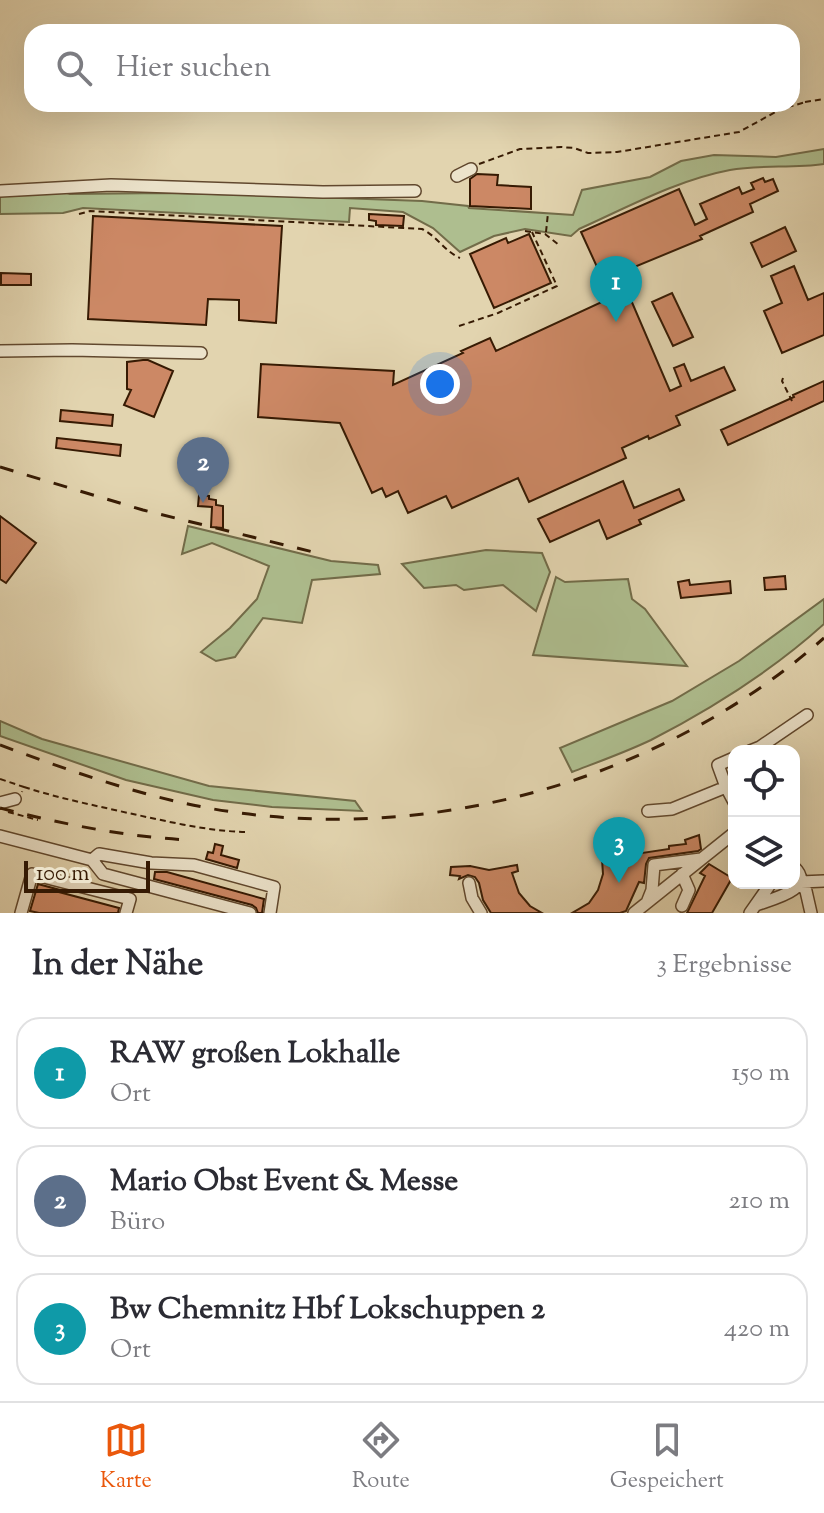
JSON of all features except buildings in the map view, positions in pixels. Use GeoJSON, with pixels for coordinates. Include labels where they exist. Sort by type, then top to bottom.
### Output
{"type":"FeatureCollection","features":[{"type":"Feature","properties":{"kind":"street"},"geometry":{"type":"LineString","coordinates":[[457,176],[471,169]]}},
{"type":"Feature","properties":{"kind":"street"},"geometry":{"type":"LineString","coordinates":[[0,191],[111,185],[323,192],[415,191]]}},
{"type":"Feature","properties":{"kind":"street"},"geometry":{"type":"LineString","coordinates":[[0,351],[201,353]]}},
{"type":"Feature","properties":{"kind":"street"},"geometry":{"type":"LineString","coordinates":[[763,745],[807,715]]}},
{"type":"Feature","properties":{"kind":"street"},"geometry":{"type":"LineString","coordinates":[[728,761],[718,765],[728,791]]}},
{"type":"Feature","properties":{"kind":"street"},"geometry":{"type":"LineString","coordinates":[[648,811],[672,809],[726,787]]}},
{"type":"Feature","properties":{"kind":"street"},"geometry":{"type":"LineString","coordinates":[[0,803],[15,799]]}},
{"type":"Feature","properties":{"kind":"street"},"geometry":{"type":"LineString","coordinates":[[0,836],[92,860],[103,874],[250,913]]}},
{"type":"Feature","properties":{"kind":"street"},"geometry":{"type":"LineString","coordinates":[[634,913],[728,838]]}},
{"type":"Feature","properties":{"kind":"street"},"geometry":{"type":"LineString","coordinates":[[92,860],[99,854],[151,863],[194,865],[274,887],[270,913]]}},
{"type":"Feature","properties":{"kind":"street"},"geometry":{"type":"LineString","coordinates":[[646,903],[652,890],[654,865],[701,859]]}},
{"type":"Feature","properties":{"kind":"street"},"geometry":{"type":"LineString","coordinates":[[146,886],[151,863]]}},
{"type":"Feature","properties":{"kind":"street"},"geometry":{"type":"LineString","coordinates":[[800,873],[811,913]]}},
{"type":"Feature","properties":{"kind":"street"},"geometry":{"type":"LineString","coordinates":[[21,913],[32,874],[130,899],[126,913]]}},
{"type":"Feature","properties":{"kind":"street"},"geometry":{"type":"LineString","coordinates":[[682,874],[689,890],[682,906]]}},
{"type":"Feature","properties":{"kind":"street"},"geometry":{"type":"LineString","coordinates":[[801,882],[824,881]]}},
{"type":"Feature","properties":{"kind":"street"},"geometry":{"type":"LineString","coordinates":[[753,909],[796,889],[801,882]]}},
{"type":"Feature","properties":{"kind":"street"},"geometry":{"type":"LineString","coordinates":[[469,883],[472,898],[481,913]]}},
{"type":"Feature","properties":{"kind":"street"},"geometry":{"type":"LineString","coordinates":[[753,909],[767,889]]}},
{"type":"Feature","properties":{"kind":"path"},"geometry":{"type":"LineString","coordinates":[[800,104],[824,99]]}},
{"type":"Feature","properties":{"kind":"path"},"geometry":{"type":"LineString","coordinates":[[800,102],[806,102]]}},
{"type":"Feature","properties":{"kind":"path"},"geometry":{"type":"LineString","coordinates":[[471,169],[520,149],[561,147],[588,153],[617,152],[739,132],[776,112]]}},
{"type":"Feature","properties":{"kind":"path"},"geometry":{"type":"LineString","coordinates":[[79,214],[90,211],[422,229],[431,233],[452,255],[460,258]]}},
{"type":"Feature","properties":{"kind":"path"},"geometry":{"type":"LineString","coordinates":[[545,234],[548,213]]}},
{"type":"Feature","properties":{"kind":"path"},"geometry":{"type":"LineString","coordinates":[[525,231],[545,234],[559,245]]}},
{"type":"Feature","properties":{"kind":"path"},"geometry":{"type":"LineString","coordinates":[[459,326],[498,313],[557,286],[532,232]]}},
{"type":"Feature","properties":{"kind":"path"},"geometry":{"type":"LineString","coordinates":[[783,378],[792,401]]}},
{"type":"Feature","properties":{"kind":"path"},"geometry":{"type":"LineString","coordinates":[[0,779],[55,797],[140,816],[245,832]]}},
{"type":"Feature","properties":{"kind":"path"},"geometry":{"type":"LineString","coordinates":[[15,799],[21,797],[24,787]]}},
{"type":"Feature","properties":{"kind":"path"},"geometry":{"type":"LineString","coordinates":[[0,810],[38,820]]}},
{"type":"Feature","properties":{"kind":"green space"},"geometry":{"type":"Polygon","coordinates":[[[824,149],[824,164],[741,168],[691,180],[579,229],[571,236],[525,229],[494,236],[460,252],[433,228],[403,212],[350,208],[349,222],[83,208],[63,213],[0,214],[0,185],[59,185],[61,191],[70,194],[168,193],[422,201],[469,208],[573,215],[582,190],[650,177],[681,161],[714,155],[776,157],[824,149]]]}},
{"type":"Feature","properties":{"kind":"green space"},"geometry":{"type":"Polygon","coordinates":[[[188,526],[331,561],[378,565],[380,574],[312,580],[302,623],[263,618],[235,657],[216,661],[201,652],[230,628],[257,599],[269,566],[212,543],[182,554],[188,526]]]}},
{"type":"Feature","properties":{"kind":"green space"},"geometry":{"type":"Polygon","coordinates":[[[486,550],[542,553],[550,572],[536,611],[503,585],[464,590],[456,585],[424,588],[402,564],[486,550]]]}},
{"type":"Feature","properties":{"kind":"green space"},"geometry":{"type":"Polygon","coordinates":[[[556,577],[565,582],[628,579],[632,599],[645,609],[687,666],[533,655],[556,577]]]}},
{"type":"Feature","properties":{"kind":"green space"},"geometry":{"type":"Polygon","coordinates":[[[824,599],[824,624],[763,673],[651,740],[572,772],[560,748],[672,701],[739,661],[824,599]]]}},
{"type":"Feature","properties":{"kind":"green space"},"geometry":{"type":"Polygon","coordinates":[[[0,721],[42,739],[209,786],[355,801],[362,811],[272,807],[213,800],[126,780],[0,736],[0,721]]]}},
{"type":"Feature","properties":{"kind":"railway"},"geometry":{"type":"LineString","coordinates":[[0,467],[143,510],[313,552]]}},
{"type":"Feature","properties":{"kind":"railway"},"geometry":{"type":"LineString","coordinates":[[0,745],[129,789],[208,808],[290,818],[372,818],[454,810],[535,792],[614,766],[689,731],[759,689],[824,638]]}},
{"type":"Feature","properties":{"kind":"railway"},"geometry":{"type":"LineString","coordinates":[[0,808],[94,829],[190,840]]}},
{"type":"Feature","properties":{"kind":"place","name":"RAW großen Lokhalle"},"geometry":{"type":"Point","coordinates":[616,322]}},
{"type":"Feature","properties":{"kind":"place","name":"Mario Obst Event & Messe"},"geometry":{"type":"Point","coordinates":[203,503]}},
{"type":"Feature","properties":{"kind":"place","name":"Bw Chemnitz Hbf Lokschuppen 2"},"geometry":{"type":"Point","coordinates":[619,883]}}]}
